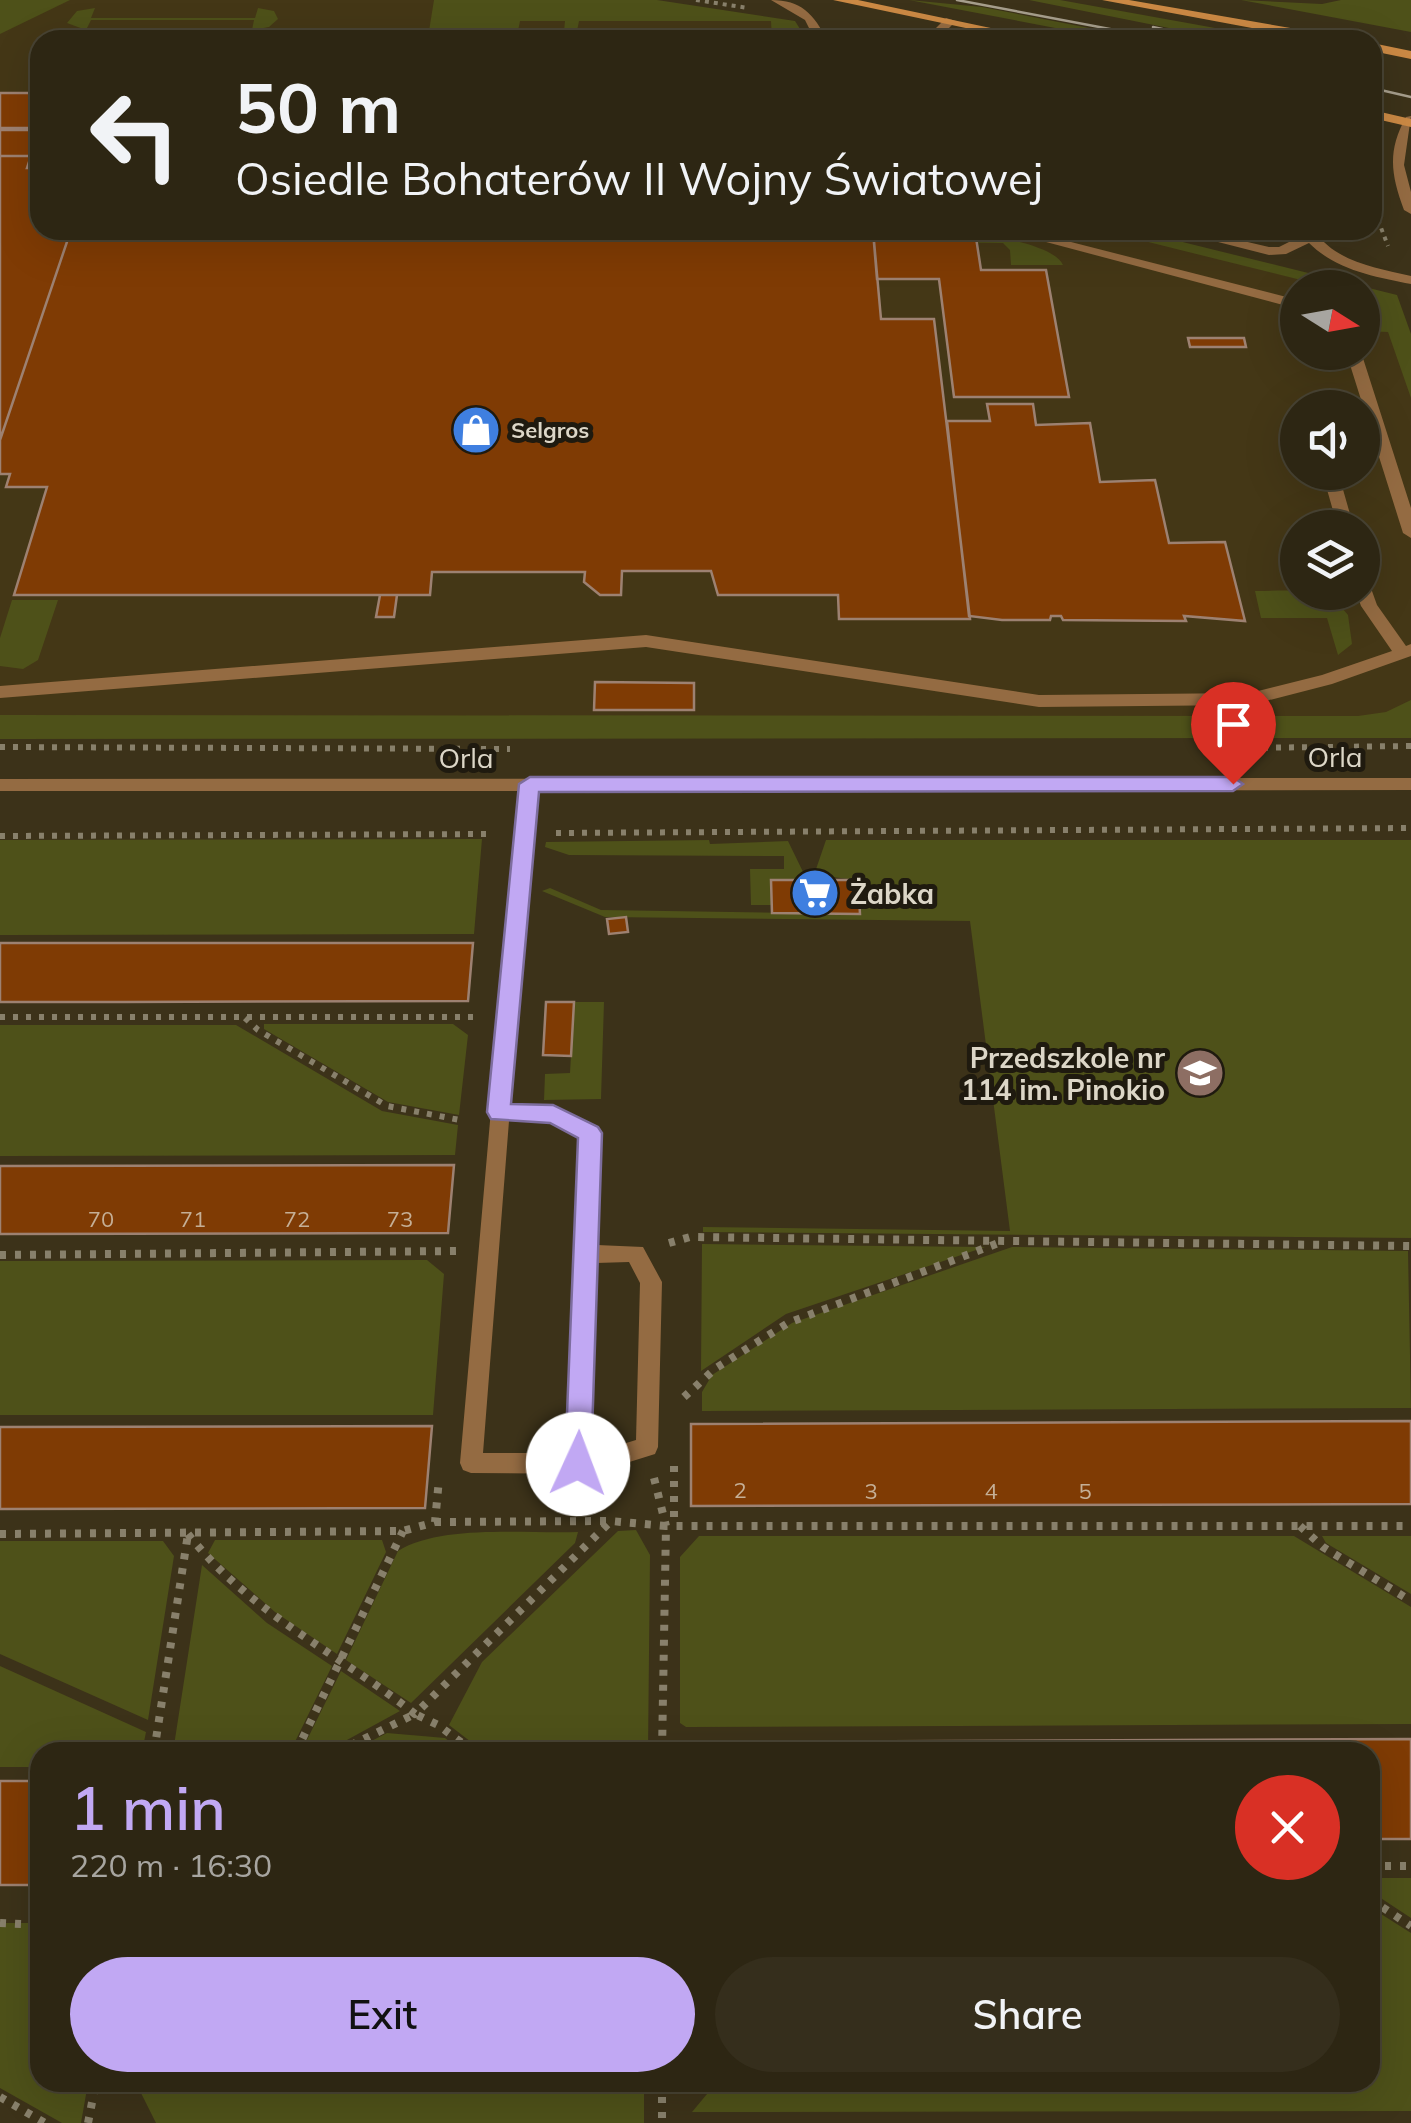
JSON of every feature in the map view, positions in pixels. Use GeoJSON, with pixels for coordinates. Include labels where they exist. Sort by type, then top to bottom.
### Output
{"type":"FeatureCollection","features":[{"type":"Feature","properties":{"kind":"main road"},"geometry":{"type":"LineString","coordinates":[[839,0],[994,30]]}},
{"type":"Feature","properties":{"kind":"main road"},"geometry":{"type":"LineString","coordinates":[[1108,0],[1173,5],[1289,30]]}},
{"type":"Feature","properties":{"kind":"main road"},"geometry":{"type":"LineString","coordinates":[[1382,49],[1411,55]]}},
{"type":"Feature","properties":{"kind":"main road"},"geometry":{"type":"LineString","coordinates":[[1382,116],[1410,122]]}},
{"type":"Feature","properties":{"kind":"street"},"geometry":{"type":"LineString","coordinates":[[777,0],[810,18],[816,30]]}},
{"type":"Feature","properties":{"kind":"street"},"geometry":{"type":"LineString","coordinates":[[941,30],[950,21]]}},
{"type":"Feature","properties":{"kind":"street"},"geometry":{"type":"LineString","coordinates":[[1410,122],[1396,152],[1395,169],[1411,210]]}},
{"type":"Feature","properties":{"kind":"street"},"geometry":{"type":"LineString","coordinates":[[1047,240],[1280,300]]}},
{"type":"Feature","properties":{"kind":"street"},"geometry":{"type":"LineString","coordinates":[[1221,240],[1269,251],[1281,251],[1298,240]]}},
{"type":"Feature","properties":{"kind":"street"},"geometry":{"type":"LineString","coordinates":[[1318,240],[1366,270],[1411,280]]}},
{"type":"Feature","properties":{"kind":"street"},"geometry":{"type":"LineString","coordinates":[[1359,370],[1411,533]]}},
{"type":"Feature","properties":{"kind":"street"},"geometry":{"type":"LineString","coordinates":[[0,692],[646,641],[1039,701],[1250,699],[1326,680],[1406,650],[1372,610]]}},
{"type":"Feature","properties":{"kind":"street","name":"Orla"},"geometry":{"type":"LineString","coordinates":[[0,784],[1411,784]]}},
{"type":"Feature","properties":{"kind":"street"},"geometry":{"type":"LineString","coordinates":[[530,784],[471,1463],[591,1464],[646,1447],[651,1282],[635,1254],[586,1254]]}},
{"type":"Feature","properties":{"kind":"street"},"geometry":{"type":"LineString","coordinates":[[499,1112],[553,1114],[590,1133],[578,1464]]}},
{"type":"Feature","properties":{"kind":"path"},"geometry":{"type":"LineString","coordinates":[[0,836],[1411,828]]}},
{"type":"Feature","properties":{"kind":"path"},"geometry":{"type":"LineString","coordinates":[[244,1017],[258,1030],[387,1106],[465,1120]]}},
{"type":"Feature","properties":{"kind":"path"},"geometry":{"type":"LineString","coordinates":[[0,1018],[508,1017]]}},
{"type":"Feature","properties":{"kind":"path"},"geometry":{"type":"LineString","coordinates":[[635,1254],[690,1237],[1411,1246]]}},
{"type":"Feature","properties":{"kind":"path"},"geometry":{"type":"LineString","coordinates":[[674,1408],[706,1374],[790,1319],[992,1248],[1002,1241]]}},
{"type":"Feature","properties":{"kind":"path"},"geometry":{"type":"LineString","coordinates":[[0,1254],[487,1251]]}},
{"type":"Feature","properties":{"kind":"path"},"geometry":{"type":"LineString","coordinates":[[646,1447],[670,1526]]}},
{"type":"Feature","properties":{"kind":"path"},"geometry":{"type":"LineString","coordinates":[[662,1742],[674,1447]]}},
{"type":"Feature","properties":{"kind":"path"},"geometry":{"type":"LineString","coordinates":[[435,1522],[440,1463],[471,1463]]}},
{"type":"Feature","properties":{"kind":"path"},"geometry":{"type":"LineString","coordinates":[[358,1742],[415,1714],[611,1521]]}},
{"type":"Feature","properties":{"kind":"path"},"geometry":{"type":"LineString","coordinates":[[0,1534],[403,1531],[435,1522],[611,1521],[670,1526],[1411,1526]]}},
{"type":"Feature","properties":{"kind":"path"},"geometry":{"type":"LineString","coordinates":[[1299,1526],[1323,1547],[1411,1601]]}},
{"type":"Feature","properties":{"kind":"path"},"geometry":{"type":"LineString","coordinates":[[301,1742],[403,1531]]}},
{"type":"Feature","properties":{"kind":"path"},"geometry":{"type":"LineString","coordinates":[[188,1534],[202,1556],[263,1614],[461,1742]]}},
{"type":"Feature","properties":{"kind":"path"},"geometry":{"type":"LineString","coordinates":[[156,1742],[188,1534]]}},
{"type":"Feature","properties":{"kind":"path"},"geometry":{"type":"LineString","coordinates":[[1380,1866],[1411,1866]]}},
{"type":"Feature","properties":{"kind":"path"},"geometry":{"type":"LineString","coordinates":[[1380,1906],[1411,1926]]}},
{"type":"Feature","properties":{"kind":"path"},"geometry":{"type":"LineString","coordinates":[[0,1924],[30,1925]]}},
{"type":"Feature","properties":{"kind":"path"},"geometry":{"type":"LineString","coordinates":[[88,2123],[94,2092]]}},
{"type":"Feature","properties":{"kind":"path"},"geometry":{"type":"LineString","coordinates":[[662,2092],[662,2123]]}},
{"type":"Feature","properties":{"kind":"path"},"geometry":{"type":"LineString","coordinates":[[0,2098],[45,2123]]}},
{"type":"Feature","properties":{"kind":"shaded area"},"geometry":{"type":"Polygon","coordinates":[[[51,0],[642,0],[776,19],[776,30],[30,30],[30,240],[1157,240],[1282,270],[1280,370],[1380,370],[1380,294],[1384,295],[1411,374],[1411,727],[0,725],[0,23],[51,0]]]}},
{"type":"Feature","properties":{"kind":"green space"},"geometry":{"type":"Polygon","coordinates":[[[0,0],[70,0],[0,34],[0,0]]]}},
{"type":"Feature","properties":{"kind":"green space"},"geometry":{"type":"Polygon","coordinates":[[[434,0],[657,0],[795,21],[801,30],[771,30],[771,21],[579,21],[577,30],[564,30],[565,21],[520,21],[518,30],[429,30],[434,0]]]}},
{"type":"Feature","properties":{"kind":"green space"},"geometry":{"type":"Polygon","coordinates":[[[909,0],[982,7],[1100,30],[1066,30],[909,0]]]}},
{"type":"Feature","properties":{"kind":"green space"},"geometry":{"type":"Polygon","coordinates":[[[1029,0],[1060,0],[1226,30],[1179,30],[1029,0]]]}},
{"type":"Feature","properties":{"kind":"green space"},"geometry":{"type":"Polygon","coordinates":[[[1241,0],[1322,4],[1341,0],[1411,0],[1411,32],[1241,0]]]}},
{"type":"Feature","properties":{"kind":"green space"},"geometry":{"type":"Polygon","coordinates":[[[95,8],[91,18],[255,18],[258,8],[274,11],[278,19],[269,27],[252,30],[254,20],[91,20],[86,30],[67,23],[77,11],[95,8]]]}},
{"type":"Feature","properties":{"kind":"green space"},"geometry":{"type":"Polygon","coordinates":[[[1010,240],[1042,249],[1063,265],[1011,265],[1010,250],[1003,243],[927,242],[1010,240]]]}},
{"type":"Feature","properties":{"kind":"green space"},"geometry":{"type":"Polygon","coordinates":[[[1140,240],[1174,240],[1296,270],[1280,270],[1280,275],[1140,240]]]}},
{"type":"Feature","properties":{"kind":"green space"},"geometry":{"type":"Polygon","coordinates":[[[1380,291],[1397,295],[1411,334],[1411,398],[1388,332],[1380,332],[1380,291]]]}},
{"type":"Feature","properties":{"kind":"green space"},"geometry":{"type":"Polygon","coordinates":[[[1255,591],[1280,591],[1280,610],[1344,610],[1348,615],[1352,644],[1338,655],[1327,618],[1261,618],[1255,591]]]}},
{"type":"Feature","properties":{"kind":"green space"},"geometry":{"type":"Polygon","coordinates":[[[12,600],[58,600],[38,660],[23,669],[0,666],[0,638],[12,600]]]}},
{"type":"Feature","properties":{"kind":"green space"},"geometry":{"type":"Polygon","coordinates":[[[1411,700],[1411,738],[0,739],[0,715],[1358,716],[1386,712],[1411,700]]]}},
{"type":"Feature","properties":{"kind":"green space"},"geometry":{"type":"Polygon","coordinates":[[[482,839],[474,934],[0,935],[0,840],[482,839]]]}},
{"type":"Feature","properties":{"kind":"green space"},"geometry":{"type":"Polygon","coordinates":[[[709,840],[710,844],[788,841],[805,876],[800,880],[771,880],[771,905],[751,905],[750,869],[784,869],[784,856],[569,855],[545,847],[546,842],[709,840]]]}},
{"type":"Feature","properties":{"kind":"green space","name":"Przedszkole nr 114 im. Pinokio"},"geometry":{"type":"Polygon","coordinates":[[[826,840],[1411,840],[1411,1238],[703,1232],[703,1227],[1010,1231],[970,921],[605,917],[542,891],[550,888],[601,910],[860,914],[858,880],[814,875],[826,840]]]}},
{"type":"Feature","properties":{"kind":"green space"},"geometry":{"type":"Polygon","coordinates":[[[574,1002],[604,1002],[601,1099],[544,1100],[545,1074],[570,1073],[574,1002]]]}},
{"type":"Feature","properties":{"kind":"green space"},"geometry":{"type":"Polygon","coordinates":[[[264,1024],[453,1024],[468,1035],[459,1115],[388,1102],[264,1029],[264,1024]]]}},
{"type":"Feature","properties":{"kind":"green space"},"geometry":{"type":"Polygon","coordinates":[[[0,1025],[236,1025],[382,1111],[458,1125],[455,1155],[0,1156],[0,1025]]]}},
{"type":"Feature","properties":{"kind":"green space"},"geometry":{"type":"Polygon","coordinates":[[[702,1244],[985,1247],[786,1314],[701,1371],[702,1244]]]}},
{"type":"Feature","properties":{"kind":"green space"},"geometry":{"type":"Polygon","coordinates":[[[1012,1247],[1408,1251],[1411,1408],[702,1411],[702,1392],[712,1375],[792,1323],[1012,1247]]]}},
{"type":"Feature","properties":{"kind":"green space"},"geometry":{"type":"Polygon","coordinates":[[[427,1260],[444,1274],[433,1415],[0,1415],[0,1261],[427,1260]]]}},
{"type":"Feature","properties":{"kind":"green space"},"geometry":{"type":"Polygon","coordinates":[[[636,1530],[650,1555],[648,1742],[471,1742],[449,1725],[482,1662],[618,1531],[636,1530]]]}},
{"type":"Feature","properties":{"kind":"green space"},"geometry":{"type":"Polygon","coordinates":[[[578,1532],[575,1543],[411,1703],[346,1660],[398,1551],[437,1537],[460,1534],[578,1532]]]}},
{"type":"Feature","properties":{"kind":"green space"},"geometry":{"type":"Polygon","coordinates":[[[699,1536],[1294,1536],[1411,1607],[1411,1724],[686,1727],[680,1723],[680,1557],[699,1536]]]}},
{"type":"Feature","properties":{"kind":"green space"},"geometry":{"type":"Polygon","coordinates":[[[1322,1536],[1411,1536],[1411,1594],[1326,1543],[1322,1536]]]}},
{"type":"Feature","properties":{"kind":"green space"},"geometry":{"type":"Polygon","coordinates":[[[215,1540],[382,1540],[386,1552],[337,1654],[275,1612],[208,1553],[215,1540]]]}},
{"type":"Feature","properties":{"kind":"green space"},"geometry":{"type":"Polygon","coordinates":[[[0,1541],[163,1541],[174,1556],[148,1720],[0,1654],[0,1541]]]}},
{"type":"Feature","properties":{"kind":"green space"},"geometry":{"type":"Polygon","coordinates":[[[202,1565],[267,1623],[332,1666],[295,1742],[175,1742],[202,1565]]]}},
{"type":"Feature","properties":{"kind":"green space"},"geometry":{"type":"Polygon","coordinates":[[[0,1666],[146,1732],[144,1742],[30,1742],[30,1767],[0,1767],[0,1666]]]}},
{"type":"Feature","properties":{"kind":"green space"},"geometry":{"type":"Polygon","coordinates":[[[341,1671],[400,1711],[343,1742],[306,1742],[341,1671]]]}},
{"type":"Feature","properties":{"kind":"green space"},"geometry":{"type":"Polygon","coordinates":[[[387,1733],[445,1738],[450,1742],[369,1742],[387,1733]]]}},
{"type":"Feature","properties":{"kind":"green space"},"geometry":{"type":"Polygon","coordinates":[[[1380,1878],[1411,1878],[1411,1918],[1380,1898],[1380,1878]]]}},
{"type":"Feature","properties":{"kind":"green space"},"geometry":{"type":"Polygon","coordinates":[[[1380,1913],[1411,1933],[1411,2111],[692,2112],[709,2092],[1380,2092],[1380,1913]]]}},
{"type":"Feature","properties":{"kind":"green space"},"geometry":{"type":"Polygon","coordinates":[[[0,1923],[30,1923],[30,2092],[86,2092],[81,2123],[62,2123],[0,2088],[0,1923]]]}},
{"type":"Feature","properties":{"kind":"green space"},"geometry":{"type":"Polygon","coordinates":[[[140,2092],[644,2092],[644,2123],[156,2123],[140,2092]]]}},
{"type":"Feature","properties":{"kind":"building"},"geometry":{"type":"Polygon","coordinates":[[[0,93],[30,93],[30,128],[0,128],[0,93]]]}},
{"type":"Feature","properties":{"kind":"building"},"geometry":{"type":"Polygon","coordinates":[[[0,130],[30,130],[30,156],[0,156],[0,130]]]}},
{"type":"Feature","properties":{"kind":"building"},"geometry":{"type":"Polygon","coordinates":[[[0,156],[30,156],[30,240],[68,240],[0,440],[0,156]]]}},
{"type":"Feature","properties":{"kind":"building","name":"Selgros"},"geometry":{"type":"Polygon","coordinates":[[[68,240],[874,240],[881,319],[934,319],[970,619],[839,619],[838,595],[718,595],[711,571],[622,571],[621,595],[600,595],[584,582],[585,572],[432,572],[430,595],[14,595],[47,487],[6,487],[10,474],[0,474],[0,440],[68,240]]]}},
{"type":"Feature","properties":{"kind":"building"},"geometry":{"type":"Polygon","coordinates":[[[874,240],[976,240],[981,270],[1046,270],[1069,397],[954,397],[939,279],[877,279],[874,240]]]}},
{"type":"Feature","properties":{"kind":"building"},"geometry":{"type":"Polygon","coordinates":[[[1188,338],[1244,338],[1246,347],[1190,347],[1188,338]]]}},
{"type":"Feature","properties":{"kind":"building"},"geometry":{"type":"Polygon","coordinates":[[[987,404],[1033,404],[1036,425],[1090,423],[1100,482],[1155,480],[1169,543],[1225,542],[1245,621],[1184,616],[1186,621],[1063,620],[1061,616],[1051,616],[1050,620],[1002,620],[969,616],[947,421],[990,421],[987,404]]]}},
{"type":"Feature","properties":{"kind":"building"},"geometry":{"type":"Polygon","coordinates":[[[380,595],[397,595],[394,617],[376,617],[380,595]]]}},
{"type":"Feature","properties":{"kind":"building"},"geometry":{"type":"Polygon","coordinates":[[[595,682],[694,683],[694,710],[594,710],[595,682]]]}},
{"type":"Feature","properties":{"kind":"building","name":"Żabka"},"geometry":{"type":"Polygon","coordinates":[[[771,880],[858,880],[860,914],[772,913],[771,880]]]}},
{"type":"Feature","properties":{"kind":"building"},"geometry":{"type":"Polygon","coordinates":[[[626,917],[628,932],[609,934],[607,919],[626,917]]]}},
{"type":"Feature","properties":{"kind":"building"},"geometry":{"type":"Polygon","coordinates":[[[0,943],[473,943],[468,1001],[0,1002],[0,943]]]}},
{"type":"Feature","properties":{"kind":"building"},"geometry":{"type":"Polygon","coordinates":[[[546,1002],[574,1002],[571,1056],[543,1055],[546,1002]]]}},
{"type":"Feature","properties":{"kind":"building"},"geometry":{"type":"Polygon","coordinates":[[[454,1165],[448,1233],[0,1234],[0,1166],[454,1165]]]}},
{"type":"Feature","properties":{"kind":"building"},"geometry":{"type":"Polygon","coordinates":[[[1411,1421],[1411,1504],[691,1506],[691,1424],[1411,1421]]]}},
{"type":"Feature","properties":{"kind":"building"},"geometry":{"type":"Polygon","coordinates":[[[432,1426],[425,1508],[0,1509],[0,1427],[432,1426]]]}},
{"type":"Feature","properties":{"kind":"building"},"geometry":{"type":"Polygon","coordinates":[[[1411,1739],[1411,1839],[1380,1839],[1380,1742],[691,1742],[1411,1739]]]}},
{"type":"Feature","properties":{"kind":"building"},"geometry":{"type":"Polygon","coordinates":[[[0,1781],[30,1781],[30,1885],[0,1885],[0,1781]]]}},
{"type":"Feature","properties":{"kind":"tram line"},"geometry":{"type":"LineString","coordinates":[[957,0],[1115,30]]}},
{"type":"Feature","properties":{"kind":"tram line"},"geometry":{"type":"LineString","coordinates":[[1153,27],[1167,30]]}},
{"type":"Feature","properties":{"kind":"tram line"},"geometry":{"type":"LineString","coordinates":[[1382,90],[1411,97]]}},
{"type":"Feature","properties":{"kind":"place","name":"Selgros"},"geometry":{"type":"Point","coordinates":[476,430]}},
{"type":"Feature","properties":{"kind":"place","name":"Żabka"},"geometry":{"type":"Point","coordinates":[815,893]}},
{"type":"Feature","properties":{"kind":"place","name":"Przedszkole nr 114 im. Pinokio"},"geometry":{"type":"Point","coordinates":[1200,1073]}},
{"type":"Feature","properties":{"kind":"route"},"geometry":{"type":"LineString","coordinates":[[578,1464],[590,1133],[553,1114],[499,1112],[530,784],[1233,784]]}}]}
